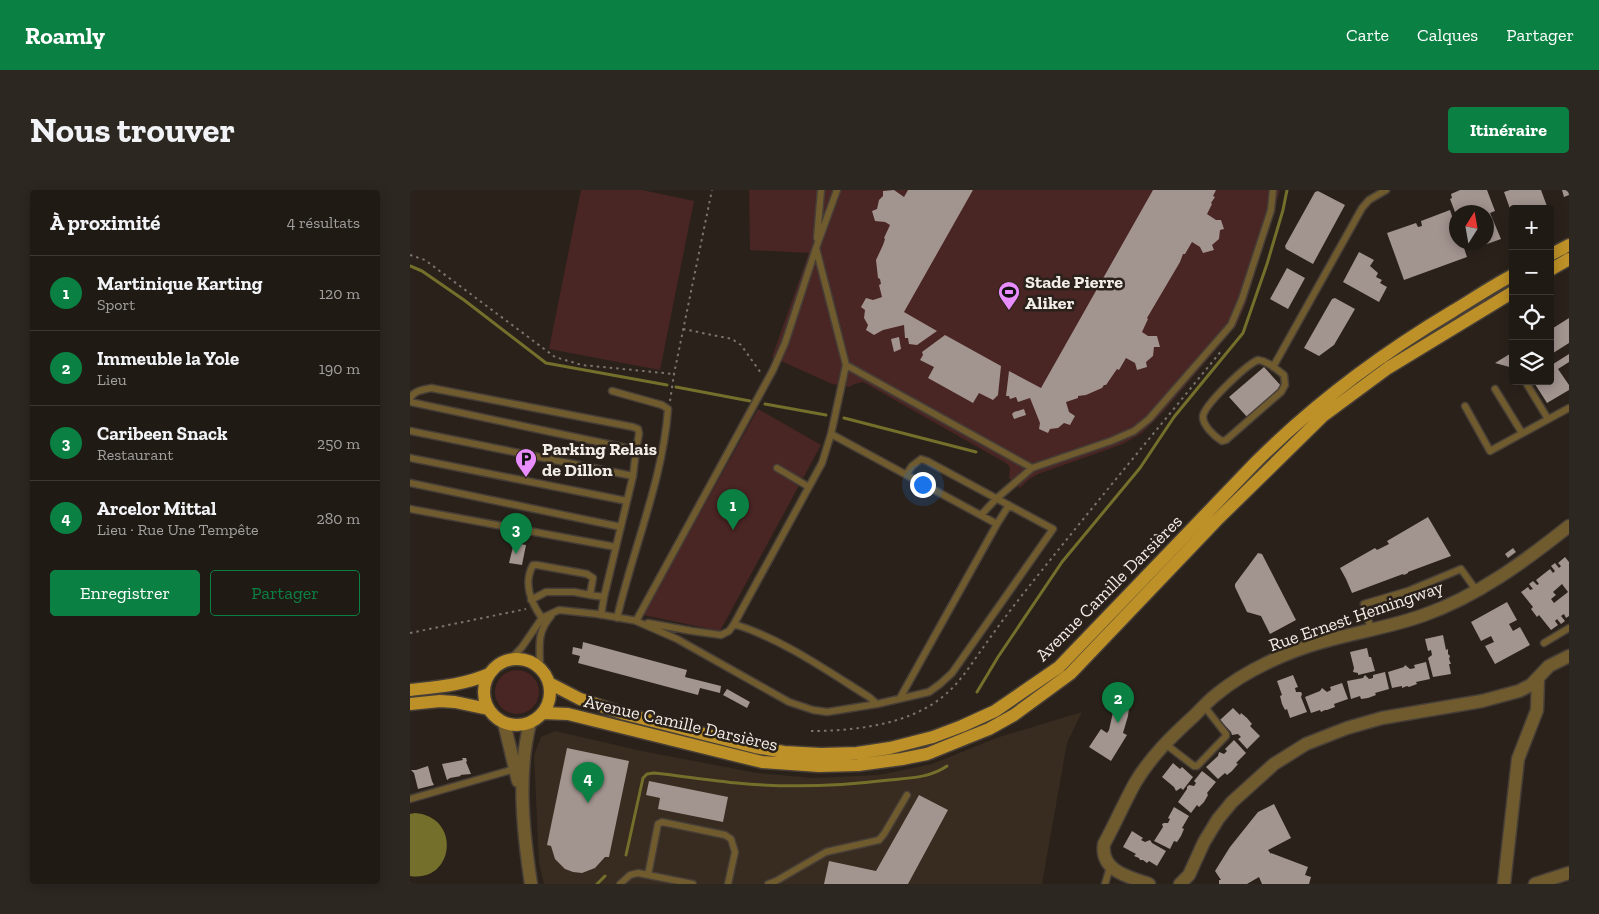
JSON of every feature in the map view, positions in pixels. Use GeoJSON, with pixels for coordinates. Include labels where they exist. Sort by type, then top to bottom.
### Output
{"type":"FeatureCollection","features":[{"type":"Feature","properties":{"kind":"main road"},"geometry":{"type":"LineString","coordinates":[[1554,253],[1569,245]]}},
{"type":"Feature","properties":{"kind":"main road"},"geometry":{"type":"LineString","coordinates":[[1554,268],[1569,259]]}},
{"type":"Feature","properties":{"kind":"main road","name":"Avenue Camille Darsières"},"geometry":{"type":"LineString","coordinates":[[549,683],[580,699],[625,714],[755,747],[784,752],[857,753],[917,742],[962,726],[995,711],[1059,667],[1256,462],[1280,438],[1333,392],[1384,355],[1509,277]]}},
{"type":"Feature","properties":{"kind":"main road","name":"Avenue Camille Darsières"},"geometry":{"type":"LineString","coordinates":[[543,713],[568,714],[762,762],[794,766],[858,765],[902,759],[927,754],[989,729],[1014,715],[1070,674],[1216,521],[1323,416],[1388,368],[1509,294]]}},
{"type":"Feature","properties":{"kind":"main road"},"geometry":{"type":"LineString","coordinates":[[521,659],[531,662],[546,675],[549,683],[550,694],[548,704],[543,713],[530,723],[522,725],[504,723],[492,715],[484,701],[483,692],[489,674],[494,668],[510,660],[521,659]]}},
{"type":"Feature","properties":{"kind":"main road"},"geometry":{"type":"LineString","coordinates":[[410,690],[459,684],[476,680],[489,674]]}},
{"type":"Feature","properties":{"kind":"main road"},"geometry":{"type":"LineString","coordinates":[[410,704],[440,701],[488,709]]}},
{"type":"Feature","properties":{"kind":"street","name":"Rue Ernest Hemingway"},"geometry":{"type":"LineString","coordinates":[[1110,867],[1103,852],[1104,844],[1136,782],[1164,743],[1216,694],[1283,656],[1320,642],[1426,614],[1476,590],[1529,558],[1569,526]]}},
{"type":"Feature","properties":{"kind":"street"},"geometry":{"type":"LineString","coordinates":[[1180,884],[1189,875],[1204,842],[1218,819],[1232,802],[1274,764],[1306,744],[1347,728],[1382,718],[1482,701],[1526,689],[1545,670],[1569,656]]}},
{"type":"Feature","properties":{"kind":"street"},"geometry":{"type":"LineString","coordinates":[[1504,884],[1518,759],[1537,710],[1538,679]]}},
{"type":"Feature","properties":{"kind":"street"},"geometry":{"type":"LineString","coordinates":[[504,723],[522,801],[531,884]]}},
{"type":"Feature","properties":{"kind":"street"},"geometry":{"type":"LineString","coordinates":[[522,801],[524,755],[530,723]]}},
{"type":"Feature","properties":{"kind":"street"},"geometry":{"type":"LineString","coordinates":[[1110,867],[1133,881],[1149,884]]}},
{"type":"Feature","properties":{"kind":"street"},"geometry":{"type":"LineString","coordinates":[[1535,884],[1569,873]]}},
{"type":"Feature","properties":{"kind":"lane"},"geometry":{"type":"LineString","coordinates":[[510,660],[522,647],[542,618],[563,610],[721,635],[729,631],[734,624],[822,463],[831,434],[846,365],[816,248],[820,190]]}},
{"type":"Feature","properties":{"kind":"lane"},"geometry":{"type":"LineString","coordinates":[[636,621],[767,381],[785,343],[837,190]]}},
{"type":"Feature","properties":{"kind":"lane"},"geometry":{"type":"LineString","coordinates":[[981,515],[996,499],[1032,468],[1134,432],[1149,418],[1231,325],[1242,300],[1271,210],[1273,190]]}},
{"type":"Feature","properties":{"kind":"lane"},"geometry":{"type":"LineString","coordinates":[[1273,367],[1362,208],[1369,200],[1386,190]]}},
{"type":"Feature","properties":{"kind":"lane"},"geometry":{"type":"LineString","coordinates":[[1262,360],[1273,367],[1284,375],[1284,385],[1281,392],[1226,440],[1222,441],[1217,438],[1203,421],[1203,415],[1206,410],[1229,383],[1254,362],[1262,360]]}},
{"type":"Feature","properties":{"kind":"lane"},"geometry":{"type":"LineString","coordinates":[[846,365],[1032,468]]}},
{"type":"Feature","properties":{"kind":"lane"},"geometry":{"type":"LineString","coordinates":[[1528,385],[1548,419]]}},
{"type":"Feature","properties":{"kind":"lane"},"geometry":{"type":"LineString","coordinates":[[410,398],[419,390],[431,388],[638,429],[639,434],[633,476],[601,615]]}},
{"type":"Feature","properties":{"kind":"lane"},"geometry":{"type":"LineString","coordinates":[[1495,389],[1522,433]]}},
{"type":"Feature","properties":{"kind":"lane"},"geometry":{"type":"LineString","coordinates":[[612,391],[662,405],[668,409],[663,445],[650,501],[617,618]]}},
{"type":"Feature","properties":{"kind":"lane"},"geometry":{"type":"LineString","coordinates":[[410,402],[636,450]]}},
{"type":"Feature","properties":{"kind":"lane"},"geometry":{"type":"LineString","coordinates":[[1465,406],[1490,451],[1569,408]]}},
{"type":"Feature","properties":{"kind":"lane"},"geometry":{"type":"LineString","coordinates":[[410,431],[633,476]]}},
{"type":"Feature","properties":{"kind":"lane"},"geometry":{"type":"LineString","coordinates":[[831,434],[998,524]]}},
{"type":"Feature","properties":{"kind":"lane"},"geometry":{"type":"LineString","coordinates":[[410,458],[627,500]]}},
{"type":"Feature","properties":{"kind":"lane"},"geometry":{"type":"LineString","coordinates":[[636,621],[677,639],[789,702],[813,710],[827,712],[877,704],[929,692],[952,673],[1053,529],[921,459],[912,466],[906,475]]}},
{"type":"Feature","properties":{"kind":"lane"},"geometry":{"type":"LineString","coordinates":[[777,468],[809,487]]}},
{"type":"Feature","properties":{"kind":"lane"},"geometry":{"type":"LineString","coordinates":[[410,483],[621,527]]}},
{"type":"Feature","properties":{"kind":"lane"},"geometry":{"type":"LineString","coordinates":[[900,698],[1009,505]]}},
{"type":"Feature","properties":{"kind":"lane"},"geometry":{"type":"LineString","coordinates":[[410,509],[616,547]]}},
{"type":"Feature","properties":{"kind":"lane"},"geometry":{"type":"LineString","coordinates":[[542,618],[533,607],[528,587],[533,565],[590,576],[593,578],[590,595]]}},
{"type":"Feature","properties":{"kind":"lane"},"geometry":{"type":"LineString","coordinates":[[1371,630],[1364,604],[1408,591],[1462,569],[1476,590]]}},
{"type":"Feature","properties":{"kind":"lane"},"geometry":{"type":"LineString","coordinates":[[531,600],[546,592],[574,592],[604,597]]}},
{"type":"Feature","properties":{"kind":"lane"},"geometry":{"type":"LineString","coordinates":[[540,669],[539,638],[544,624],[554,613]]}},
{"type":"Feature","properties":{"kind":"lane"},"geometry":{"type":"LineString","coordinates":[[734,624],[756,632],[801,655],[869,697],[877,704]]}},
{"type":"Feature","properties":{"kind":"lane"},"geometry":{"type":"LineString","coordinates":[[1544,643],[1569,628]]}},
{"type":"Feature","properties":{"kind":"lane"},"geometry":{"type":"LineString","coordinates":[[1164,743],[1187,762],[1197,766],[1226,736],[1204,706]]}},
{"type":"Feature","properties":{"kind":"lane"},"geometry":{"type":"LineString","coordinates":[[410,799],[515,769]]}},
{"type":"Feature","properties":{"kind":"lane"},"geometry":{"type":"LineString","coordinates":[[768,884],[826,852],[879,840],[907,795]]}},
{"type":"Feature","properties":{"kind":"lane"},"geometry":{"type":"LineString","coordinates":[[648,875],[658,824],[662,822],[725,835],[731,839],[735,852],[728,884]]}},
{"type":"Feature","properties":{"kind":"lane"},"geometry":{"type":"LineString","coordinates":[[1105,884],[1110,867]]}},
{"type":"Feature","properties":{"kind":"lane"},"geometry":{"type":"LineString","coordinates":[[620,884],[630,875],[638,872],[693,884]]}},
{"type":"Feature","properties":{"kind":"path"},"geometry":{"type":"LineString","coordinates":[[668,409],[712,190]]}},
{"type":"Feature","properties":{"kind":"path"},"geometry":{"type":"LineString","coordinates":[[410,255],[425,260],[556,357],[582,365],[674,374]]}},
{"type":"Feature","properties":{"kind":"path"},"geometry":{"type":"LineString","coordinates":[[683,329],[732,340],[741,345],[767,381]]}},
{"type":"Feature","properties":{"kind":"path"},"geometry":{"type":"LineString","coordinates":[[811,731],[830,731],[874,726],[917,713],[941,698],[960,681],[1019,599],[1226,346]]}},
{"type":"Feature","properties":{"kind":"path"},"geometry":{"type":"LineString","coordinates":[[410,633],[533,607]]}},
{"type":"Feature","properties":{"kind":"shaded area"},"geometry":{"type":"Polygon","coordinates":[[[581,190],[642,190],[694,201],[660,370],[549,349],[581,190]]]}},
{"type":"Feature","properties":{"kind":"shaded area"},"geometry":{"type":"Polygon","coordinates":[[[749,190],[1280,190],[1245,306],[1236,326],[1163,412],[1142,433],[1123,444],[1038,474],[1020,488],[1009,478],[1010,467],[1006,463],[863,382],[850,387],[832,384],[772,357],[809,253],[750,250],[749,190]]]}},
{"type":"Feature","properties":{"kind":"shaded area"},"geometry":{"type":"Polygon","coordinates":[[[758,409],[821,445],[720,631],[643,615],[758,409]]]}},
{"type":"Feature","properties":{"kind":"shaded area"},"geometry":{"type":"Polygon","coordinates":[[[521,670],[533,676],[538,683],[538,701],[533,708],[526,713],[513,714],[505,711],[498,704],[495,688],[498,680],[505,673],[521,670]]]}},
{"type":"Feature","properties":{"kind":"shaded area"},"geometry":{"type":"Polygon","coordinates":[[[1082,712],[1067,743],[1042,884],[544,884],[539,863],[534,755],[541,737],[555,731],[642,751],[757,773],[814,778],[879,775],[932,764],[999,737],[1082,712]]]}},
{"type":"Feature","properties":{"kind":"shaded area"},"geometry":{"type":"Polygon","coordinates":[[[415,813],[430,817],[440,826],[446,837],[447,849],[443,860],[436,870],[425,875],[410,876],[410,814],[415,813]]]}},
{"type":"Feature","properties":{"kind":"building"},"geometry":{"type":"Polygon","coordinates":[[[894,190],[904,197],[908,190],[973,190],[904,312],[937,331],[917,345],[909,344],[908,338],[905,338],[904,325],[883,330],[874,335],[866,330],[868,325],[864,318],[865,310],[861,307],[866,298],[873,300],[882,297],[876,260],[890,225],[885,222],[875,221],[872,211],[877,209],[879,200],[883,196],[883,191],[894,190]]]}},
{"type":"Feature","properties":{"kind":"building"},"geometry":{"type":"Polygon","coordinates":[[[1153,190],[1216,190],[1213,196],[1215,197],[1207,214],[1216,220],[1221,220],[1224,229],[1220,230],[1219,239],[1212,245],[1214,250],[1203,253],[1200,247],[1192,242],[1185,254],[1183,254],[1147,318],[1142,332],[1148,336],[1157,336],[1160,347],[1154,347],[1153,356],[1146,362],[1147,367],[1137,370],[1135,363],[1126,358],[1119,370],[1117,369],[1102,388],[1066,402],[1069,412],[1075,416],[1070,425],[1064,423],[1058,428],[1050,429],[1048,433],[1039,429],[1040,423],[1030,398],[1018,402],[1016,397],[1010,399],[1009,396],[1006,396],[1009,371],[1041,388],[1153,190]]]}},
{"type":"Feature","properties":{"kind":"building"},"geometry":{"type":"Polygon","coordinates":[[[1460,190],[1487,190],[1493,205],[1452,205],[1450,199],[1452,198],[1451,194],[1460,190]]]}},
{"type":"Feature","properties":{"kind":"building"},"geometry":{"type":"Polygon","coordinates":[[[1510,190],[1541,190],[1547,205],[1509,206],[1504,192],[1510,190]]]}},
{"type":"Feature","properties":{"kind":"building"},"geometry":{"type":"Polygon","coordinates":[[[1562,190],[1569,190],[1569,195],[1564,197],[1562,190]]]}},
{"type":"Feature","properties":{"kind":"building"},"geometry":{"type":"Polygon","coordinates":[[[1318,191],[1345,205],[1313,264],[1286,249],[1285,246],[1315,192],[1318,191]]]}},
{"type":"Feature","properties":{"kind":"building"},"geometry":{"type":"Polygon","coordinates":[[[1449,210],[1449,250],[1465,250],[1467,257],[1404,280],[1387,233],[1416,223],[1418,227],[1422,226],[1421,221],[1449,210]]]}},
{"type":"Feature","properties":{"kind":"building"},"geometry":{"type":"Polygon","coordinates":[[[1494,222],[1501,239],[1494,242],[1494,222]]]}},
{"type":"Feature","properties":{"kind":"building"},"geometry":{"type":"Polygon","coordinates":[[[1359,252],[1374,260],[1370,266],[1378,273],[1376,277],[1382,280],[1380,283],[1387,287],[1379,302],[1343,282],[1359,252]]]}},
{"type":"Feature","properties":{"kind":"building"},"geometry":{"type":"Polygon","coordinates":[[[1287,268],[1305,278],[1288,309],[1270,299],[1287,268]]]}},
{"type":"Feature","properties":{"kind":"building"},"geometry":{"type":"Polygon","coordinates":[[[1335,298],[1355,309],[1334,345],[1319,356],[1304,348],[1332,299],[1335,298]]]}},
{"type":"Feature","properties":{"kind":"building"},"geometry":{"type":"Polygon","coordinates":[[[1569,318],[1569,343],[1554,352],[1554,340],[1554,327],[1569,318]]]}},
{"type":"Feature","properties":{"kind":"building"},"geometry":{"type":"Polygon","coordinates":[[[945,335],[1001,366],[998,395],[993,400],[979,393],[973,403],[928,378],[934,367],[920,360],[923,355],[922,352],[945,335]]]}},
{"type":"Feature","properties":{"kind":"building"},"geometry":{"type":"Polygon","coordinates":[[[899,337],[901,349],[894,352],[891,339],[899,337]]]}},
{"type":"Feature","properties":{"kind":"building"},"geometry":{"type":"Polygon","coordinates":[[[1509,354],[1509,367],[1495,363],[1509,354]]]}},
{"type":"Feature","properties":{"kind":"building"},"geometry":{"type":"Polygon","coordinates":[[[1569,354],[1569,362],[1558,369],[1569,385],[1569,390],[1547,403],[1536,385],[1554,385],[1554,363],[1569,354]]]}},
{"type":"Feature","properties":{"kind":"building"},"geometry":{"type":"Polygon","coordinates":[[[1264,367],[1283,388],[1248,418],[1229,397],[1264,367]]]}},
{"type":"Feature","properties":{"kind":"building"},"geometry":{"type":"Polygon","coordinates":[[[1024,409],[1026,415],[1014,419],[1012,414],[1014,412],[1024,409]]]}},
{"type":"Feature","properties":{"kind":"building"},"geometry":{"type":"Polygon","coordinates":[[[1428,517],[1451,556],[1352,593],[1340,568],[1375,548],[1377,550],[1389,544],[1387,541],[1428,517]]]}},
{"type":"Feature","properties":{"kind":"building"},"geometry":{"type":"Polygon","coordinates":[[[514,543],[526,545],[522,565],[509,563],[514,543]]]}},
{"type":"Feature","properties":{"kind":"building"},"geometry":{"type":"Polygon","coordinates":[[[1513,548],[1516,552],[1508,558],[1505,554],[1513,548]]]}},
{"type":"Feature","properties":{"kind":"building"},"geometry":{"type":"Polygon","coordinates":[[[1258,553],[1262,554],[1296,620],[1270,634],[1261,616],[1247,612],[1235,587],[1235,584],[1258,553]]]}},
{"type":"Feature","properties":{"kind":"building"},"geometry":{"type":"Polygon","coordinates":[[[1565,557],[1569,562],[1569,616],[1566,618],[1564,614],[1561,616],[1565,621],[1561,624],[1557,619],[1555,621],[1558,625],[1551,630],[1539,615],[1537,617],[1531,609],[1533,607],[1521,592],[1528,587],[1530,590],[1533,589],[1529,584],[1533,581],[1537,585],[1539,584],[1536,580],[1550,569],[1553,573],[1555,571],[1551,566],[1555,563],[1559,568],[1561,566],[1558,563],[1565,557]],[[1562,584],[1553,592],[1556,595],[1551,599],[1554,603],[1568,592],[1562,584]]]}},
{"type":"Feature","properties":{"kind":"building"},"geometry":{"type":"Polygon","coordinates":[[[1507,602],[1517,620],[1509,624],[1513,631],[1520,627],[1530,645],[1495,664],[1485,646],[1494,642],[1491,636],[1481,641],[1471,622],[1507,602]]]}},
{"type":"Feature","properties":{"kind":"building"},"geometry":{"type":"Polygon","coordinates":[[[1443,635],[1446,650],[1448,649],[1450,656],[1451,674],[1433,677],[1428,658],[1432,655],[1431,650],[1428,651],[1425,639],[1443,635]]]}},
{"type":"Feature","properties":{"kind":"building"},"geometry":{"type":"Polygon","coordinates":[[[583,642],[687,670],[685,677],[721,686],[720,693],[700,688],[698,695],[578,663],[580,656],[572,654],[573,647],[582,649],[583,642]]]}},
{"type":"Feature","properties":{"kind":"building"},"geometry":{"type":"Polygon","coordinates":[[[1367,648],[1375,671],[1358,675],[1358,673],[1353,672],[1354,668],[1350,652],[1367,648]]]}},
{"type":"Feature","properties":{"kind":"building"},"geometry":{"type":"Polygon","coordinates":[[[1426,662],[1430,679],[1416,682],[1417,684],[1409,687],[1392,688],[1388,672],[1405,665],[1410,669],[1415,668],[1414,665],[1426,662]]]}},
{"type":"Feature","properties":{"kind":"building"},"geometry":{"type":"Polygon","coordinates":[[[1385,672],[1389,689],[1375,693],[1376,695],[1368,698],[1361,699],[1360,696],[1351,699],[1347,681],[1363,678],[1365,675],[1369,679],[1373,678],[1373,675],[1385,672]]]}},
{"type":"Feature","properties":{"kind":"building"},"geometry":{"type":"Polygon","coordinates":[[[1293,675],[1298,687],[1295,688],[1296,692],[1301,692],[1307,712],[1290,718],[1287,709],[1285,710],[1282,704],[1280,696],[1282,695],[1277,681],[1293,675]]]}},
{"type":"Feature","properties":{"kind":"building"},"geometry":{"type":"Polygon","coordinates":[[[1342,683],[1348,699],[1334,704],[1335,707],[1311,713],[1305,697],[1320,691],[1322,688],[1327,692],[1331,690],[1330,687],[1342,683]]]}},
{"type":"Feature","properties":{"kind":"building"},"geometry":{"type":"Polygon","coordinates":[[[1123,687],[1127,691],[1131,691],[1128,716],[1123,733],[1127,735],[1111,761],[1089,747],[1101,729],[1107,733],[1109,730],[1114,708],[1123,687]]]}},
{"type":"Feature","properties":{"kind":"building"},"geometry":{"type":"Polygon","coordinates":[[[727,689],[750,702],[747,708],[723,695],[727,689]]]}},
{"type":"Feature","properties":{"kind":"building"},"geometry":{"type":"Polygon","coordinates":[[[1233,708],[1240,715],[1241,713],[1247,718],[1252,724],[1250,726],[1260,736],[1247,749],[1238,739],[1241,737],[1238,734],[1232,735],[1220,720],[1233,708]]]}},
{"type":"Feature","properties":{"kind":"building"},"geometry":{"type":"Polygon","coordinates":[[[1234,740],[1246,753],[1236,763],[1238,764],[1232,771],[1227,775],[1225,773],[1218,779],[1206,767],[1218,756],[1219,752],[1224,754],[1227,751],[1225,749],[1234,740]]]}},
{"type":"Feature","properties":{"kind":"building"},"geometry":{"type":"Polygon","coordinates":[[[567,748],[629,761],[609,857],[605,857],[595,868],[582,873],[565,869],[555,859],[551,846],[547,845],[567,748]]]}},
{"type":"Feature","properties":{"kind":"building"},"geometry":{"type":"Polygon","coordinates":[[[462,758],[466,758],[471,774],[460,775],[447,780],[442,764],[463,760],[462,758]]]}},
{"type":"Feature","properties":{"kind":"building"},"geometry":{"type":"Polygon","coordinates":[[[1173,763],[1180,769],[1182,767],[1193,777],[1183,790],[1181,788],[1176,791],[1162,777],[1173,763]]]}},
{"type":"Feature","properties":{"kind":"building"},"geometry":{"type":"Polygon","coordinates":[[[428,766],[434,785],[418,789],[414,773],[411,770],[428,766]]]}},
{"type":"Feature","properties":{"kind":"building"},"geometry":{"type":"Polygon","coordinates":[[[1202,771],[1216,782],[1207,793],[1208,795],[1204,802],[1199,807],[1197,805],[1191,813],[1178,802],[1189,785],[1194,786],[1196,783],[1194,781],[1202,771]]]}},
{"type":"Feature","properties":{"kind":"building"},"geometry":{"type":"Polygon","coordinates":[[[649,781],[728,797],[723,822],[658,809],[660,798],[646,795],[649,781]]]}},
{"type":"Feature","properties":{"kind":"building"},"geometry":{"type":"Polygon","coordinates":[[[919,795],[948,810],[908,884],[824,884],[829,861],[876,871],[919,795]]]}},
{"type":"Feature","properties":{"kind":"building"},"geometry":{"type":"Polygon","coordinates":[[[1274,804],[1291,838],[1268,850],[1271,854],[1308,867],[1305,875],[1311,877],[1309,884],[1262,884],[1259,877],[1247,884],[1219,884],[1219,880],[1221,880],[1215,871],[1230,847],[1258,812],[1274,804]]]}},
{"type":"Feature","properties":{"kind":"building"},"geometry":{"type":"Polygon","coordinates":[[[1174,807],[1189,816],[1182,828],[1184,829],[1181,836],[1177,842],[1174,841],[1170,849],[1154,841],[1163,827],[1162,824],[1168,823],[1170,819],[1168,818],[1174,807]]]}},
{"type":"Feature","properties":{"kind":"building"},"geometry":{"type":"Polygon","coordinates":[[[1132,831],[1143,838],[1141,840],[1145,842],[1150,840],[1166,851],[1157,866],[1149,861],[1147,863],[1140,860],[1134,856],[1136,854],[1123,847],[1132,831]]]}},
{"type":"Feature","properties":{"kind":"waterway"},"geometry":{"type":"LineString","coordinates":[[977,692],[998,657],[1062,562],[1140,468],[1174,417],[1243,333],[1267,264],[1287,190]]}},
{"type":"Feature","properties":{"kind":"waterway"},"geometry":{"type":"LineString","coordinates":[[410,266],[422,271],[464,300],[546,363],[667,385]]}},
{"type":"Feature","properties":{"kind":"waterway"},"geometry":{"type":"LineString","coordinates":[[676,387],[750,401]]}},
{"type":"Feature","properties":{"kind":"waterway"},"geometry":{"type":"LineString","coordinates":[[765,404],[826,415]]}},
{"type":"Feature","properties":{"kind":"waterway"},"geometry":{"type":"LineString","coordinates":[[844,418],[976,452]]}},
{"type":"Feature","properties":{"kind":"waterway"},"geometry":{"type":"LineString","coordinates":[[626,855],[643,778],[647,774],[654,773],[756,785],[813,786],[911,778],[933,773],[947,766]]}},
{"type":"Feature","properties":{"kind":"waterway"},"geometry":{"type":"LineString","coordinates":[[597,884],[605,876]]}},
{"type":"Feature","properties":{"kind":"place","name":"Stade Pierre Aliker"},"geometry":{"type":"Point","coordinates":[1009,311]}},
{"type":"Feature","properties":{"kind":"place","name":"Parking Relais de Dillon"},"geometry":{"type":"Point","coordinates":[526,478]}},
{"type":"Feature","properties":{"kind":"place","name":"Martinique Karting"},"geometry":{"type":"Point","coordinates":[733,530]}},
{"type":"Feature","properties":{"kind":"place","name":"Caribeen Snack"},"geometry":{"type":"Point","coordinates":[516,554]}},
{"type":"Feature","properties":{"kind":"place","name":"Immeuble la Yole"},"geometry":{"type":"Point","coordinates":[1118,723]}},
{"type":"Feature","properties":{"kind":"place","name":"Arcelor Mittal"},"geometry":{"type":"Point","coordinates":[588,803]}}]}
